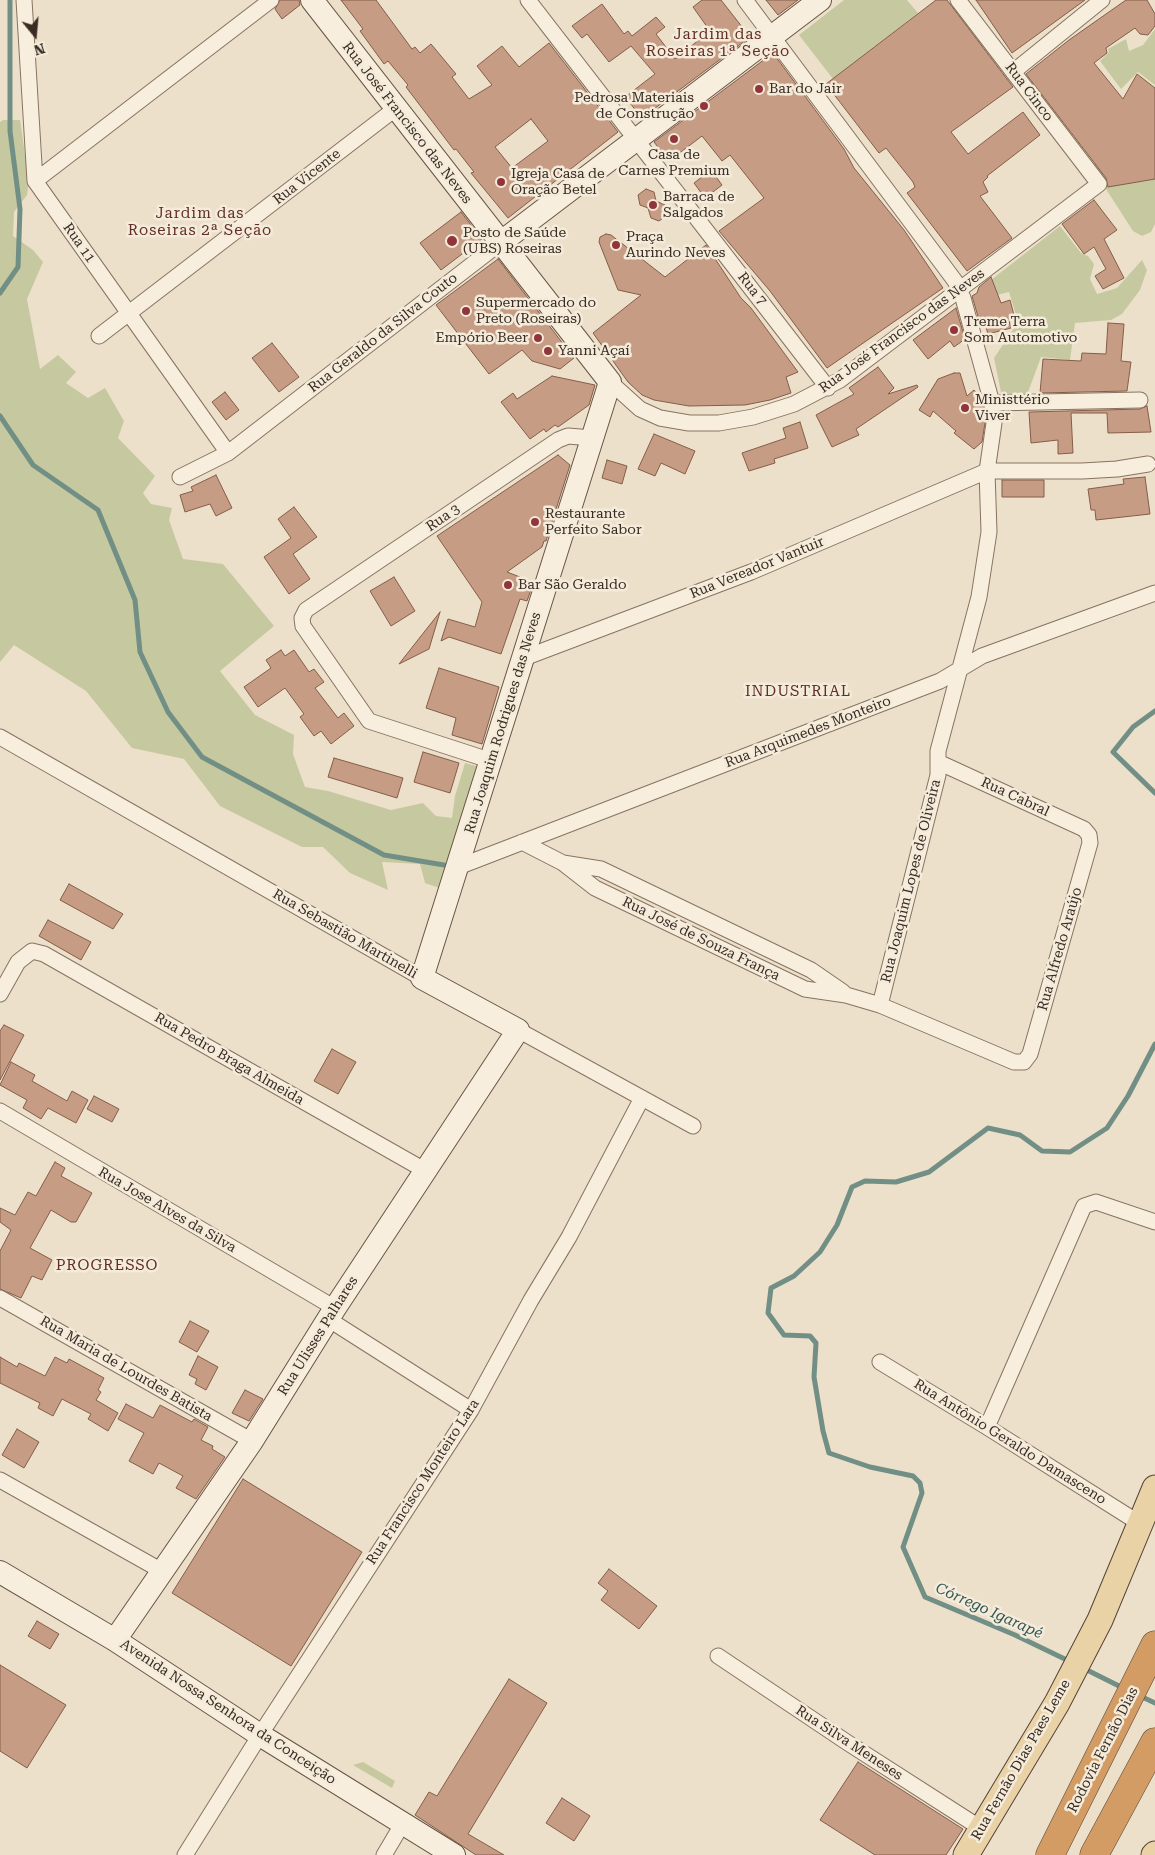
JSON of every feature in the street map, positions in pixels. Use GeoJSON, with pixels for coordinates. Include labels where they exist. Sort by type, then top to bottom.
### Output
{"type":"FeatureCollection","features":[{"type":"Feature","properties":{"kind":"highway","name":"Rodovia Fernão Dias"},"geometry":{"type":"LineString","coordinates":[[1050,1855],[1155,1645]]}},
{"type":"Feature","properties":{"kind":"highway"},"geometry":{"type":"LineString","coordinates":[[1094,1855],[1155,1742]]}},
{"type":"Feature","properties":{"kind":"main road","name":"Rua Fernão Dias Paes Leme"},"geometry":{"type":"LineString","coordinates":[[966,1855],[1057,1703],[1100,1620],[1155,1488]]}},
{"type":"Feature","properties":{"kind":"street"},"geometry":{"type":"LineString","coordinates":[[24,0],[35,181]]}},
{"type":"Feature","properties":{"kind":"street"},"geometry":{"type":"LineString","coordinates":[[35,181],[271,0]]}},
{"type":"Feature","properties":{"kind":"street","name":"Rua José Francisco das Neves"},"geometry":{"type":"LineString","coordinates":[[312,0],[395,109],[610,382],[640,409],[660,418],[689,423],[720,422],[753,417],[794,404],[828,388],[1099,184]]}},
{"type":"Feature","properties":{"kind":"street","name":"Rua 7"},"geometry":{"type":"LineString","coordinates":[[528,0],[828,388]]}},
{"type":"Feature","properties":{"kind":"street","name":"Rua Joaquim Lopes de Oliveira"},"geometry":{"type":"LineString","coordinates":[[745,0],[959,289],[990,390],[992,403],[994,423],[986,471],[989,532],[987,557],[979,597],[938,751],[938,775],[880,1005]]}},
{"type":"Feature","properties":{"kind":"street","name":"Rua Geraldo da Silva Couto"},"geometry":{"type":"LineString","coordinates":[[180,477],[228,453],[636,138],[820,0]]}},
{"type":"Feature","properties":{"kind":"street","name":"Rua Cinco"},"geometry":{"type":"LineString","coordinates":[[958,0],[1099,184]]}},
{"type":"Feature","properties":{"kind":"street"},"geometry":{"type":"LineString","coordinates":[[1013,72],[1102,0]]}},
{"type":"Feature","properties":{"kind":"street","name":"Rua Vicente"},"geometry":{"type":"LineString","coordinates":[[99,336],[129,315],[395,109]]}},
{"type":"Feature","properties":{"kind":"street","name":"Rua 11"},"geometry":{"type":"LineString","coordinates":[[35,181],[228,453]]}},
{"type":"Feature","properties":{"kind":"street","name":"Rua Joaquim Rodrigues das Neves"},"geometry":{"type":"LineString","coordinates":[[422,978],[610,382]]}},
{"type":"Feature","properties":{"kind":"street"},"geometry":{"type":"LineString","coordinates":[[992,403],[1140,400]]}},
{"type":"Feature","properties":{"kind":"street","name":"Rua 3"},"geometry":{"type":"LineString","coordinates":[[492,761],[369,721],[303,626],[302,618],[306,610],[558,440],[568,436],[592,438]]}},
{"type":"Feature","properties":{"kind":"street"},"geometry":{"type":"LineString","coordinates":[[986,471],[1082,472],[1117,470],[1148,464]]}},
{"type":"Feature","properties":{"kind":"street","name":"Rua Vereador Vantuir"},"geometry":{"type":"LineString","coordinates":[[524,658],[751,572],[986,471]]}},
{"type":"Feature","properties":{"kind":"street","name":"Rua Arquimedes Monteiro"},"geometry":{"type":"LineString","coordinates":[[458,867],[940,680],[982,656],[1155,593]]}},
{"type":"Feature","properties":{"kind":"street","name":"Rua Sebastião Martinelli"},"geometry":{"type":"LineString","coordinates":[[0,737],[422,978],[693,1126]]}},
{"type":"Feature","properties":{"kind":"street","name":"Rua Cabral"},"geometry":{"type":"LineString","coordinates":[[938,762],[1084,829],[1089,834]]}},
{"type":"Feature","properties":{"kind":"street","name":"Rua Alfredo Araújo"},"geometry":{"type":"LineString","coordinates":[[1024,1062],[1030,1054],[1090,843],[1089,834]]}},
{"type":"Feature","properties":{"kind":"street","name":"Rua José de Souza França"},"geometry":{"type":"LineString","coordinates":[[522,842],[563,863],[600,869],[811,970],[846,994],[880,1005],[1014,1062],[1024,1062]]}},
{"type":"Feature","properties":{"kind":"street","name":"Rua Pedro Braga Almeida"},"geometry":{"type":"LineString","coordinates":[[0,994],[18,962],[32,951],[44,954],[426,1171]]}},
{"type":"Feature","properties":{"kind":"street","name":"Rua Ulisses Palhares"},"geometry":{"type":"LineString","coordinates":[[115,1640],[252,1441],[332,1313],[518,1030]]}},
{"type":"Feature","properties":{"kind":"street","name":"Rua Francisco Monteiro Lara"},"geometry":{"type":"LineString","coordinates":[[185,1855],[260,1734],[471,1410],[531,1300],[569,1237],[642,1098]]}},
{"type":"Feature","properties":{"kind":"street","name":"Rua Jose Alves da Silva"},"geometry":{"type":"LineString","coordinates":[[0,1111],[332,1313],[471,1410]]}},
{"type":"Feature","properties":{"kind":"street"},"geometry":{"type":"LineString","coordinates":[[987,1427],[1084,1206],[1096,1202],[1155,1222]]}},
{"type":"Feature","properties":{"kind":"street","name":"Rua Maria de Lourdes Batista"},"geometry":{"type":"LineString","coordinates":[[0,1298],[252,1441]]}},
{"type":"Feature","properties":{"kind":"street","name":"Rua Antônio Geraldo Damasceno"},"geometry":{"type":"LineString","coordinates":[[880,1362],[1139,1523]]}},
{"type":"Feature","properties":{"kind":"street"},"geometry":{"type":"LineString","coordinates":[[0,1480],[162,1570]]}},
{"type":"Feature","properties":{"kind":"street","name":"Avenida Nossa Senhora da Conceição"},"geometry":{"type":"LineString","coordinates":[[0,1572],[115,1640],[260,1734],[454,1855]]}},
{"type":"Feature","properties":{"kind":"street","name":"Rua Silva Meneses"},"geometry":{"type":"LineString","coordinates":[[718,1656],[848,1743],[982,1829]]}},
{"type":"Feature","properties":{"kind":"street"},"geometry":{"type":"LineString","coordinates":[[384,1855],[403,1823]]}},
{"type":"Feature","properties":{"kind":"green space"},"geometry":{"type":"Polygon","coordinates":[[[844,0],[907,0],[918,13],[833,79],[799,35],[844,0]]]}},
{"type":"Feature","properties":{"kind":"green space"},"geometry":{"type":"Polygon","coordinates":[[[1155,29],[1155,85],[1138,72],[1121,89],[1100,61],[1109,52],[1108,49],[1126,39],[1129,51],[1143,45],[1155,29]]]}},
{"type":"Feature","properties":{"kind":"green space"},"geometry":{"type":"Polygon","coordinates":[[[3,120],[20,120],[29,182],[27,195],[14,212],[13,236],[33,250],[43,262],[27,299],[40,369],[58,355],[76,372],[66,383],[88,398],[105,388],[124,421],[118,438],[155,476],[143,493],[151,504],[172,508],[169,520],[183,559],[223,564],[274,626],[220,671],[255,715],[294,735],[293,754],[305,787],[328,791],[391,810],[423,803],[436,816],[452,818],[455,796],[465,763],[483,768],[445,890],[425,883],[420,864],[382,862],[388,890],[350,873],[323,847],[302,847],[220,806],[184,759],[132,748],[86,691],[14,645],[0,662],[0,122],[3,120]]]}},
{"type":"Feature","properties":{"kind":"green space"},"geometry":{"type":"Polygon","coordinates":[[[1155,153],[1155,224],[1151,232],[1142,236],[1133,231],[1104,186],[1090,154],[1155,153]]]}},
{"type":"Feature","properties":{"kind":"green space"},"geometry":{"type":"Polygon","coordinates":[[[1060,226],[1081,253],[1088,256],[1094,264],[1090,279],[1097,294],[1117,288],[1142,260],[1147,270],[1140,290],[1122,314],[1111,320],[1075,323],[1070,360],[1041,357],[1027,395],[1002,397],[994,358],[1014,328],[1016,315],[1009,292],[997,295],[991,280],[1060,226]]]}},
{"type":"Feature","properties":{"kind":"green space"},"geometry":{"type":"Polygon","coordinates":[[[363,1762],[395,1781],[392,1788],[353,1765],[363,1762]]]}},
{"type":"Feature","properties":{"kind":"building"},"geometry":{"type":"Polygon","coordinates":[[[280,0],[299,0],[300,5],[282,19],[275,9],[280,0]]]}},
{"type":"Feature","properties":{"kind":"building"},"geometry":{"type":"Polygon","coordinates":[[[341,0],[376,0],[412,49],[415,47],[420,53],[431,44],[456,74],[452,77],[469,99],[492,85],[477,66],[502,46],[519,67],[549,43],[618,132],[508,218],[471,173],[474,172],[456,149],[454,150],[406,87],[408,85],[388,61],[384,64],[360,31],[363,29],[341,0]],[[531,119],[495,147],[512,168],[548,141],[531,119]]]}},
{"type":"Feature","properties":{"kind":"building"},"geometry":{"type":"Polygon","coordinates":[[[702,0],[721,0],[750,37],[642,118],[625,97],[655,74],[631,46],[609,62],[587,34],[582,38],[572,26],[602,4],[624,34],[628,31],[632,36],[656,17],[665,27],[656,34],[675,59],[710,31],[693,7],[702,0]]]}},
{"type":"Feature","properties":{"kind":"building"},"geometry":{"type":"Polygon","coordinates":[[[766,0],[798,0],[778,15],[766,0]]]}},
{"type":"Feature","properties":{"kind":"building"},"geometry":{"type":"Polygon","coordinates":[[[936,0],[947,0],[1013,87],[951,132],[968,154],[1023,112],[1040,135],[987,176],[983,182],[988,192],[980,196],[1012,238],[967,271],[907,193],[915,187],[913,182],[886,148],[879,153],[826,84],[936,0]]]}},
{"type":"Feature","properties":{"kind":"building"},"geometry":{"type":"Polygon","coordinates":[[[976,0],[1085,0],[1012,53],[976,0]]]}},
{"type":"Feature","properties":{"kind":"building"},"geometry":{"type":"Polygon","coordinates":[[[1126,0],[1147,0],[1155,14],[1155,26],[1148,35],[1140,34],[1135,28],[1106,48],[1107,53],[1094,63],[1123,99],[1137,74],[1155,88],[1155,179],[1108,187],[1106,178],[1026,74],[1069,40],[1126,0]]]}},
{"type":"Feature","properties":{"kind":"building"},"geometry":{"type":"Polygon","coordinates":[[[773,53],[844,149],[854,168],[904,230],[943,288],[827,368],[770,291],[719,231],[764,198],[730,155],[722,161],[702,136],[669,161],[654,142],[773,53]]]}},
{"type":"Feature","properties":{"kind":"building"},"geometry":{"type":"Polygon","coordinates":[[[711,170],[722,185],[705,198],[694,183],[711,170]]]}},
{"type":"Feature","properties":{"kind":"building","name":"Barraca de Salgados"},"geometry":{"type":"Polygon","coordinates":[[[646,189],[654,192],[656,201],[665,205],[667,215],[659,221],[651,218],[648,208],[640,205],[638,195],[646,189]]]}},
{"type":"Feature","properties":{"kind":"building"},"geometry":{"type":"Polygon","coordinates":[[[1094,200],[1117,230],[1104,239],[1124,278],[1103,289],[1095,276],[1106,269],[1094,247],[1084,254],[1062,224],[1094,200]]]}},
{"type":"Feature","properties":{"kind":"building","name":"Posto de Saúde (UBS) Roseiras"},"geometry":{"type":"Polygon","coordinates":[[[461,212],[482,239],[441,270],[420,243],[461,212]]]}},
{"type":"Feature","properties":{"kind":"building"},"geometry":{"type":"Polygon","coordinates":[[[606,234],[611,235],[665,277],[706,245],[741,298],[751,308],[798,372],[786,377],[791,393],[745,405],[689,406],[654,400],[642,395],[628,382],[593,333],[641,295],[618,290],[599,242],[600,237],[606,234]]]}},
{"type":"Feature","properties":{"kind":"building"},"geometry":{"type":"Polygon","coordinates":[[[498,259],[574,358],[560,369],[532,361],[522,350],[489,374],[436,305],[498,259]]]}},
{"type":"Feature","properties":{"kind":"building"},"geometry":{"type":"Polygon","coordinates":[[[991,277],[1001,303],[1010,300],[1014,315],[1008,317],[1011,328],[988,334],[985,324],[981,327],[972,296],[991,277]]]}},
{"type":"Feature","properties":{"kind":"building"},"geometry":{"type":"Polygon","coordinates":[[[956,308],[965,339],[954,347],[950,341],[928,359],[913,340],[956,308]]]}},
{"type":"Feature","properties":{"kind":"building"},"geometry":{"type":"Polygon","coordinates":[[[1108,323],[1124,324],[1121,361],[1131,362],[1127,391],[1040,393],[1043,359],[1081,361],[1082,353],[1106,354],[1108,323]]]}},
{"type":"Feature","properties":{"kind":"building"},"geometry":{"type":"Polygon","coordinates":[[[272,343],[299,377],[279,392],[252,358],[272,343]]]}},
{"type":"Feature","properties":{"kind":"building"},"geometry":{"type":"Polygon","coordinates":[[[878,367],[894,388],[888,394],[917,385],[918,387],[856,429],[859,435],[832,447],[816,415],[854,394],[849,388],[878,367]]]}},
{"type":"Feature","properties":{"kind":"building"},"geometry":{"type":"Polygon","coordinates":[[[954,373],[960,373],[967,396],[974,390],[981,398],[983,405],[985,423],[982,442],[974,449],[954,433],[956,431],[933,411],[930,417],[919,410],[938,379],[954,373]]]}},
{"type":"Feature","properties":{"kind":"building"},"geometry":{"type":"Polygon","coordinates":[[[552,376],[595,385],[589,405],[558,427],[555,425],[546,432],[544,429],[530,439],[501,402],[513,393],[517,399],[552,376]]]}},
{"type":"Feature","properties":{"kind":"building"},"geometry":{"type":"Polygon","coordinates":[[[225,392],[239,410],[226,420],[212,402],[225,392]]]}},
{"type":"Feature","properties":{"kind":"building"},"geometry":{"type":"Polygon","coordinates":[[[1147,406],[1151,432],[1108,433],[1107,413],[1071,413],[1073,453],[1058,454],[1058,440],[1031,443],[1029,412],[1140,409],[1147,406]]]}},
{"type":"Feature","properties":{"kind":"building"},"geometry":{"type":"Polygon","coordinates":[[[800,422],[808,448],[774,459],[775,463],[749,471],[742,453],[786,438],[783,428],[800,422]]]}},
{"type":"Feature","properties":{"kind":"building"},"geometry":{"type":"Polygon","coordinates":[[[654,434],[695,451],[685,474],[661,463],[655,476],[638,469],[654,434]]]}},
{"type":"Feature","properties":{"kind":"building"},"geometry":{"type":"Polygon","coordinates":[[[558,455],[570,465],[546,541],[544,541],[542,547],[507,572],[520,577],[518,582],[532,587],[527,601],[520,599],[501,654],[449,637],[441,641],[448,619],[475,627],[482,602],[437,536],[558,455]]]}},
{"type":"Feature","properties":{"kind":"building"},"geometry":{"type":"Polygon","coordinates":[[[607,460],[627,466],[622,484],[602,478],[607,460]]]}},
{"type":"Feature","properties":{"kind":"building"},"geometry":{"type":"Polygon","coordinates":[[[216,475],[232,508],[216,516],[210,504],[185,512],[180,495],[193,491],[191,487],[216,475]]]}},
{"type":"Feature","properties":{"kind":"building"},"geometry":{"type":"Polygon","coordinates":[[[1145,477],[1150,514],[1096,520],[1095,510],[1091,510],[1088,489],[1124,484],[1123,479],[1145,477]]]}},
{"type":"Feature","properties":{"kind":"building"},"geometry":{"type":"Polygon","coordinates":[[[1002,480],[1044,480],[1044,497],[1002,497],[1002,480]]]}},
{"type":"Feature","properties":{"kind":"building"},"geometry":{"type":"Polygon","coordinates":[[[294,507],[317,537],[293,554],[310,579],[289,594],[264,557],[291,538],[278,519],[294,507]]]}},
{"type":"Feature","properties":{"kind":"building"},"geometry":{"type":"Polygon","coordinates":[[[394,577],[415,611],[391,626],[370,591],[394,577]]]}},
{"type":"Feature","properties":{"kind":"building"},"geometry":{"type":"Polygon","coordinates":[[[440,612],[429,649],[399,664],[421,636],[440,612]]]}},
{"type":"Feature","properties":{"kind":"building"},"geometry":{"type":"Polygon","coordinates":[[[281,650],[285,656],[294,650],[309,672],[314,669],[324,682],[315,688],[338,718],[344,713],[354,726],[331,744],[321,731],[314,736],[300,717],[304,714],[285,688],[258,707],[244,687],[271,668],[266,660],[281,650]]]}},
{"type":"Feature","properties":{"kind":"building"},"geometry":{"type":"Polygon","coordinates":[[[439,668],[499,687],[482,744],[452,735],[456,718],[426,708],[439,668]]]}},
{"type":"Feature","properties":{"kind":"building"},"geometry":{"type":"Polygon","coordinates":[[[423,752],[459,763],[450,793],[414,782],[423,752]]]}},
{"type":"Feature","properties":{"kind":"building"},"geometry":{"type":"Polygon","coordinates":[[[334,758],[403,778],[397,798],[328,777],[334,758]]]}},
{"type":"Feature","properties":{"kind":"building"},"geometry":{"type":"Polygon","coordinates":[[[69,884],[123,914],[113,929],[60,900],[69,884]]]}},
{"type":"Feature","properties":{"kind":"building"},"geometry":{"type":"Polygon","coordinates":[[[48,920],[91,942],[81,960],[39,936],[48,920]]]}},
{"type":"Feature","properties":{"kind":"building"},"geometry":{"type":"Polygon","coordinates":[[[4,1025],[24,1035],[0,1080],[0,1031],[4,1025]]]}},
{"type":"Feature","properties":{"kind":"building"},"geometry":{"type":"Polygon","coordinates":[[[332,1049],[356,1062],[338,1094],[314,1081],[332,1049]]]}},
{"type":"Feature","properties":{"kind":"building"},"geometry":{"type":"Polygon","coordinates":[[[11,1062],[35,1075],[32,1081],[67,1101],[72,1091],[88,1100],[76,1123],[48,1108],[41,1119],[23,1108],[27,1100],[0,1085],[11,1062]]]}},
{"type":"Feature","properties":{"kind":"building"},"geometry":{"type":"Polygon","coordinates":[[[94,1096],[119,1109],[112,1122],[87,1109],[94,1096]]]}},
{"type":"Feature","properties":{"kind":"building"},"geometry":{"type":"Polygon","coordinates":[[[55,1162],[65,1168],[61,1176],[92,1193],[76,1222],[71,1222],[51,1210],[30,1248],[52,1260],[42,1280],[32,1276],[21,1298],[0,1289],[0,1251],[11,1230],[0,1222],[0,1208],[15,1215],[28,1192],[36,1196],[55,1162]]]}},
{"type":"Feature","properties":{"kind":"building"},"geometry":{"type":"Polygon","coordinates":[[[190,1321],[209,1331],[197,1352],[179,1342],[190,1321]]]}},
{"type":"Feature","properties":{"kind":"building"},"geometry":{"type":"Polygon","coordinates":[[[198,1356],[218,1367],[206,1390],[195,1384],[197,1379],[189,1375],[198,1356]]]}},
{"type":"Feature","properties":{"kind":"building"},"geometry":{"type":"Polygon","coordinates":[[[0,1357],[17,1367],[19,1363],[45,1376],[55,1357],[67,1363],[69,1359],[104,1378],[98,1390],[101,1392],[96,1400],[118,1413],[108,1431],[88,1419],[91,1414],[62,1399],[53,1416],[38,1408],[40,1403],[0,1383],[0,1357]]]}},
{"type":"Feature","properties":{"kind":"building"},"geometry":{"type":"Polygon","coordinates":[[[245,1390],[263,1399],[249,1421],[232,1413],[245,1390]]]}},
{"type":"Feature","properties":{"kind":"building"},"geometry":{"type":"Polygon","coordinates":[[[126,1404],[153,1418],[160,1405],[192,1422],[194,1419],[208,1427],[201,1440],[213,1446],[212,1449],[225,1457],[196,1499],[176,1488],[183,1476],[159,1463],[153,1474],[129,1461],[144,1433],[118,1419],[126,1404]]]}},
{"type":"Feature","properties":{"kind":"building"},"geometry":{"type":"Polygon","coordinates":[[[17,1429],[39,1442],[24,1468],[2,1455],[17,1429]]]}},
{"type":"Feature","properties":{"kind":"building"},"geometry":{"type":"Polygon","coordinates":[[[243,1479],[362,1552],[291,1666],[172,1593],[243,1479]]]}},
{"type":"Feature","properties":{"kind":"building"},"geometry":{"type":"Polygon","coordinates":[[[609,1569],[657,1606],[639,1629],[601,1600],[608,1591],[598,1583],[609,1569]]]}},
{"type":"Feature","properties":{"kind":"building"},"geometry":{"type":"Polygon","coordinates":[[[37,1621],[59,1634],[50,1649],[28,1636],[37,1621]]]}},
{"type":"Feature","properties":{"kind":"building"},"geometry":{"type":"Polygon","coordinates":[[[0,1665],[66,1705],[27,1768],[0,1751],[0,1665]]]}},
{"type":"Feature","properties":{"kind":"building"},"geometry":{"type":"Polygon","coordinates":[[[509,1679],[547,1703],[468,1834],[504,1855],[476,1855],[415,1815],[429,1792],[437,1796],[509,1679]]]}},
{"type":"Feature","properties":{"kind":"building"},"geometry":{"type":"Polygon","coordinates":[[[858,1762],[963,1829],[946,1855],[875,1855],[820,1820],[858,1762]]]}},
{"type":"Feature","properties":{"kind":"building"},"geometry":{"type":"Polygon","coordinates":[[[562,1798],[590,1816],[574,1841],[546,1823],[562,1798]]]}},
{"type":"Feature","properties":{"kind":"waterway"},"geometry":{"type":"LineString","coordinates":[[0,293],[18,267],[20,209],[10,131],[10,0]]}},
{"type":"Feature","properties":{"kind":"waterway"},"geometry":{"type":"LineString","coordinates":[[0,416],[33,465],[98,510],[135,600],[140,652],[168,712],[202,757],[384,855],[444,865]]}},
{"type":"Feature","properties":{"kind":"waterway","name":"Córrego Igarapé"},"geometry":{"type":"LineString","coordinates":[[1155,711],[1133,727],[1113,752],[1155,793]]}},
{"type":"Feature","properties":{"kind":"waterway","name":"Córrego Igarapé"},"geometry":{"type":"LineString","coordinates":[[1071,1662],[1015,1635],[925,1597],[903,1547],[922,1493],[920,1483],[913,1476],[870,1467],[829,1453],[823,1431],[814,1377],[816,1343],[810,1336],[784,1335],[768,1313],[771,1288],[794,1276],[820,1252],[837,1225],[852,1187],[865,1181],[896,1182],[929,1172],[988,1128],[1020,1135],[1042,1151],[1070,1152],[1107,1128],[1128,1096],[1155,1044]]}},
{"type":"Feature","properties":{"kind":"waterway","name":"Córrego Igarapé"},"geometry":{"type":"LineString","coordinates":[[1083,1668],[1125,1689]]}},
{"type":"Feature","properties":{"kind":"waterway","name":"Córrego Igarapé"},"geometry":{"type":"LineString","coordinates":[[1140,1696],[1155,1703]]}},
{"type":"Feature","properties":{"kind":"place","name":"Bar do Jair"},"geometry":{"type":"Point","coordinates":[759,89]}},
{"type":"Feature","properties":{"kind":"place","name":"Pedrosa Materiais de Construção"},"geometry":{"type":"Point","coordinates":[704,106]}},
{"type":"Feature","properties":{"kind":"place","name":"Casa de Carnes Premium"},"geometry":{"type":"Point","coordinates":[674,139]}},
{"type":"Feature","properties":{"kind":"place","name":"Igreja Casa de Oração Betel"},"geometry":{"type":"Point","coordinates":[501,182]}},
{"type":"Feature","properties":{"kind":"place","name":"Barraca de Salgados"},"geometry":{"type":"Point","coordinates":[653,205]}},
{"type":"Feature","properties":{"kind":"place","name":"Posto de Saúde (UBS) Roseiras"},"geometry":{"type":"Point","coordinates":[452,241]}},
{"type":"Feature","properties":{"kind":"place","name":"Praça Aurindo Neves"},"geometry":{"type":"Point","coordinates":[616,245]}},
{"type":"Feature","properties":{"kind":"place","name":"Supermercado do Preto (Roseiras)"},"geometry":{"type":"Point","coordinates":[466,311]}},
{"type":"Feature","properties":{"kind":"place","name":"Treme Terra Som Automotivo"},"geometry":{"type":"Point","coordinates":[954,330]}},
{"type":"Feature","properties":{"kind":"place","name":"Empório Beer"},"geometry":{"type":"Point","coordinates":[538,338]}},
{"type":"Feature","properties":{"kind":"place","name":"Yanni Açaí"},"geometry":{"type":"Point","coordinates":[548,351]}},
{"type":"Feature","properties":{"kind":"place","name":"Ministtério Viver"},"geometry":{"type":"Point","coordinates":[965,408]}},
{"type":"Feature","properties":{"kind":"place","name":"Restaurante Perfeito Sabor"},"geometry":{"type":"Point","coordinates":[535,522]}},
{"type":"Feature","properties":{"kind":"place","name":"Bar São Geraldo"},"geometry":{"type":"Point","coordinates":[508,585]}},
{"type":"Feature","properties":{"kind":"district","name":"Jardim das Roseiras 1ª Seção"},"geometry":{"type":"Point","coordinates":[718,44]}},
{"type":"Feature","properties":{"kind":"district","name":"Jardim das Roseiras 2ª Seção"},"geometry":{"type":"Point","coordinates":[200,222]}},
{"type":"Feature","properties":{"kind":"district","name":"INDUSTRIAL"},"geometry":{"type":"Point","coordinates":[798,692]}},
{"type":"Feature","properties":{"kind":"district","name":"PROGRESSO"},"geometry":{"type":"Point","coordinates":[107,1266]}}]}
